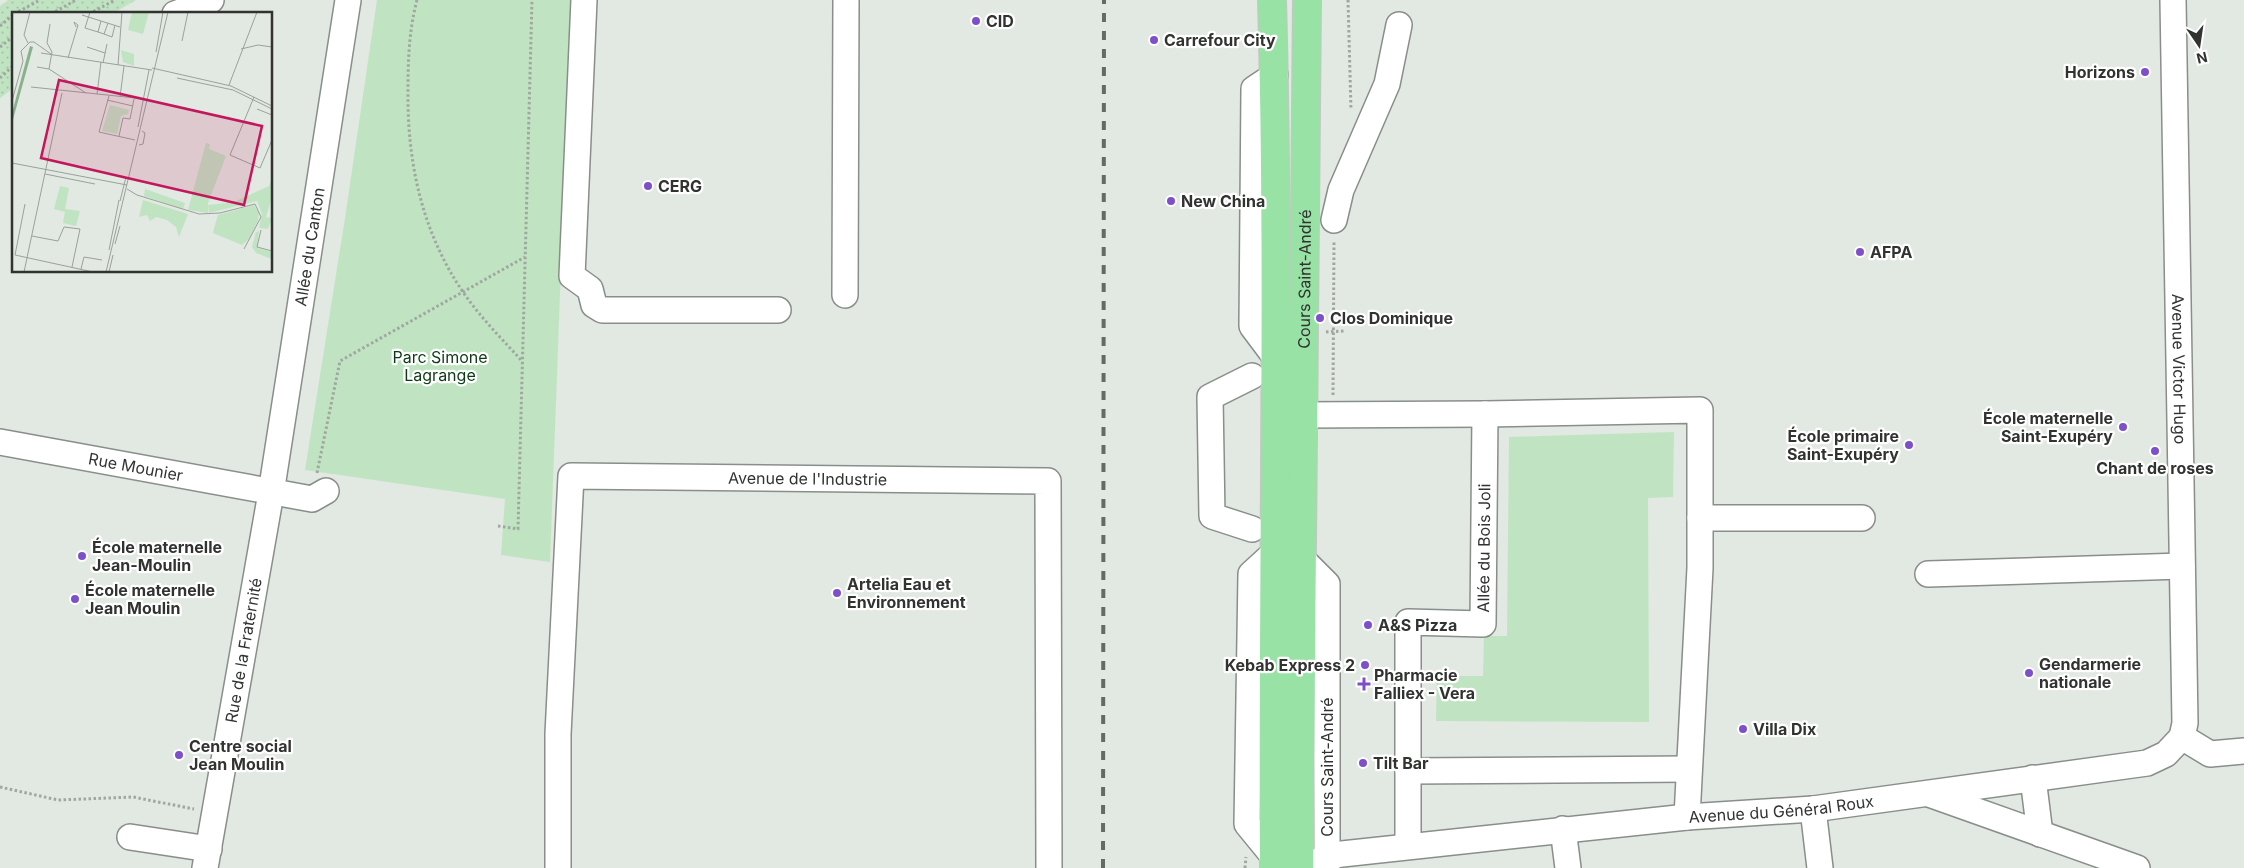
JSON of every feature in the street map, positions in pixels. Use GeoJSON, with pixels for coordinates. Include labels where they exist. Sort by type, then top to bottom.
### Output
{"type":"FeatureCollection","features":[{"type":"Feature","properties":{"kind":"main road","name":"Cours Saint-André"},"geometry":{"type":"LineString","coordinates":[[1272,0],[1264,82],[1276,358],[1274,863]]}},
{"type":"Feature","properties":{"kind":"main road","name":"Cours Saint-André"},"geometry":{"type":"LineString","coordinates":[[1299,868],[1307,0]]}},
{"type":"Feature","properties":{"kind":"street"},"geometry":{"type":"LineString","coordinates":[[180,12],[211,0]]}},
{"type":"Feature","properties":{"kind":"street","name":"Allée du Canton"},"geometry":{"type":"LineString","coordinates":[[271,492],[348,0]]}},
{"type":"Feature","properties":{"kind":"street"},"geometry":{"type":"LineString","coordinates":[[584,0],[572,276],[590,289],[594,304],[602,310],[778,310]]}},
{"type":"Feature","properties":{"kind":"street"},"geometry":{"type":"LineString","coordinates":[[845,295],[846,0]]}},
{"type":"Feature","properties":{"kind":"street","name":"Avenue Victor Hugo"},"geometry":{"type":"LineString","coordinates":[[2173,0],[2185,723],[2182,737]]}},
{"type":"Feature","properties":{"kind":"street"},"geometry":{"type":"LineString","coordinates":[[1304,220],[1338,220],[1341,190],[1387,84],[1399,25]]}},
{"type":"Feature","properties":{"kind":"street"},"geometry":{"type":"LineString","coordinates":[[1252,376],[1210,397],[1212,516],[1252,529]]}},
{"type":"Feature","properties":{"kind":"street"},"geometry":{"type":"LineString","coordinates":[[1302,415],[1700,410],[1700,568],[1687,817]]}},
{"type":"Feature","properties":{"kind":"street","name":"Allée du Bois Joli"},"geometry":{"type":"LineString","coordinates":[[1408,846],[1408,622],[1482,624],[1485,414]]}},
{"type":"Feature","properties":{"kind":"street","name":"Rue Mounier"},"geometry":{"type":"LineString","coordinates":[[0,442],[312,499],[321,483]]}},
{"type":"Feature","properties":{"kind":"street","name":"Avenue de l'Industrie"},"geometry":{"type":"LineString","coordinates":[[558,868],[558,734],[571,476],[1048,481],[1049,868]]}},
{"type":"Feature","properties":{"kind":"street","name":"Rue de la Fraternité"},"geometry":{"type":"LineString","coordinates":[[207,858],[271,492]]}},
{"type":"Feature","properties":{"kind":"street"},"geometry":{"type":"LineString","coordinates":[[1700,518],[1862,518]]}},
{"type":"Feature","properties":{"kind":"street","name":"Cours Saint-André"},"geometry":{"type":"LineString","coordinates":[[1274,553],[1252,574],[1247,824],[1274,863]]}},
{"type":"Feature","properties":{"kind":"street","name":"Cours Saint-André"},"geometry":{"type":"LineString","coordinates":[[1301,558],[1327,584],[1320,864]]}},
{"type":"Feature","properties":{"kind":"street"},"geometry":{"type":"LineString","coordinates":[[1928,574],[2182,566]]}},
{"type":"Feature","properties":{"kind":"street"},"geometry":{"type":"LineString","coordinates":[[2182,737],[2210,754],[2244,751]]}},
{"type":"Feature","properties":{"kind":"street","name":"Avenue du Général Roux"},"geometry":{"type":"LineString","coordinates":[[1320,864],[1408,846],[1687,817],[1813,809],[2147,763],[2166,754],[2182,737]]}},
{"type":"Feature","properties":{"kind":"street"},"geometry":{"type":"LineString","coordinates":[[1250,742],[1274,772]]}},
{"type":"Feature","properties":{"kind":"street"},"geometry":{"type":"LineString","coordinates":[[1408,771],[1689,769]]}},
{"type":"Feature","properties":{"kind":"street"},"geometry":{"type":"LineString","coordinates":[[2033,778],[2040,834]]}},
{"type":"Feature","properties":{"kind":"street"},"geometry":{"type":"LineString","coordinates":[[1924,793],[2137,868]]}},
{"type":"Feature","properties":{"kind":"street"},"geometry":{"type":"LineString","coordinates":[[1813,809],[1820,868]]}},
{"type":"Feature","properties":{"kind":"street"},"geometry":{"type":"LineString","coordinates":[[1564,829],[1568,868]]}},
{"type":"Feature","properties":{"kind":"street"},"geometry":{"type":"LineString","coordinates":[[130,837],[207,858]]}},
{"type":"Feature","properties":{"kind":"path"},"geometry":{"type":"LineString","coordinates":[[18,12],[40,0]]}},
{"type":"Feature","properties":{"kind":"path"},"geometry":{"type":"LineString","coordinates":[[55,12],[76,0]]}},
{"type":"Feature","properties":{"kind":"path"},"geometry":{"type":"LineString","coordinates":[[93,12],[115,0]]}},
{"type":"Feature","properties":{"kind":"path"},"geometry":{"type":"LineString","coordinates":[[417,0],[409,36],[408,115],[420,205],[430,230],[462,292],[522,362]]}},
{"type":"Feature","properties":{"kind":"path"},"geometry":{"type":"LineString","coordinates":[[498,526],[518,528],[532,0]]}},
{"type":"Feature","properties":{"kind":"path"},"geometry":{"type":"LineString","coordinates":[[0,26],[12,16]]}},
{"type":"Feature","properties":{"kind":"path"},"geometry":{"type":"LineString","coordinates":[[0,47],[12,38]]}},
{"type":"Feature","properties":{"kind":"path"},"geometry":{"type":"LineString","coordinates":[[0,78],[12,67]]}},
{"type":"Feature","properties":{"kind":"path"},"geometry":{"type":"LineString","coordinates":[[321,483],[340,361],[525,256]]}},
{"type":"Feature","properties":{"kind":"path"},"geometry":{"type":"LineString","coordinates":[[1324,332],[1345,331]]}},
{"type":"Feature","properties":{"kind":"path"},"geometry":{"type":"LineString","coordinates":[[0,787],[58,800],[133,797],[195,809],[214,818]]}},
{"type":"Feature","properties":{"kind":"green space"},"geometry":{"type":"Polygon","coordinates":[[[8,0],[136,0],[115,12],[12,12],[12,89],[0,98],[0,6],[8,0]]]}},
{"type":"Feature","properties":{"kind":"green space","name":"Parc Simone Lagrange"},"geometry":{"type":"Polygon","coordinates":[[[377,0],[571,0],[550,562],[501,555],[505,499],[305,470],[377,0]]]}},
{"type":"Feature","properties":{"kind":"green space"},"geometry":{"type":"Polygon","coordinates":[[[1674,432],[1673,497],[1648,498],[1649,722],[1436,721],[1437,676],[1483,676],[1484,636],[1507,636],[1509,437],[1674,432]]]}},
{"type":"Feature","properties":{"kind":"railway"},"geometry":{"type":"LineString","coordinates":[[1103,868],[1104,0]]}},
{"type":"Feature","properties":{"kind":"place","name":"CID"},"geometry":{"type":"Point","coordinates":[976,21]}},
{"type":"Feature","properties":{"kind":"place","name":"Carrefour City"},"geometry":{"type":"Point","coordinates":[1154,40]}},
{"type":"Feature","properties":{"kind":"place","name":"Horizons"},"geometry":{"type":"Point","coordinates":[2145,72]}},
{"type":"Feature","properties":{"kind":"place","name":"CERG"},"geometry":{"type":"Point","coordinates":[648,186]}},
{"type":"Feature","properties":{"kind":"place","name":"New China"},"geometry":{"type":"Point","coordinates":[1171,201]}},
{"type":"Feature","properties":{"kind":"place","name":"AFPA"},"geometry":{"type":"Point","coordinates":[1860,252]}},
{"type":"Feature","properties":{"kind":"place","name":"Clos Dominique"},"geometry":{"type":"Point","coordinates":[1320,318]}},
{"type":"Feature","properties":{"kind":"place","name":"École maternelle Saint-Exupéry"},"geometry":{"type":"Point","coordinates":[2123,427]}},
{"type":"Feature","properties":{"kind":"place","name":"École primaire Saint-Exupéry"},"geometry":{"type":"Point","coordinates":[1909,445]}},
{"type":"Feature","properties":{"kind":"place","name":"Chant de roses"},"geometry":{"type":"Point","coordinates":[2155,451]}},
{"type":"Feature","properties":{"kind":"place","name":"École maternelle Jean-Moulin"},"geometry":{"type":"Point","coordinates":[82,556]}},
{"type":"Feature","properties":{"kind":"place","name":"Artelia Eau et Environnement"},"geometry":{"type":"Point","coordinates":[837,593]}},
{"type":"Feature","properties":{"kind":"place","name":"École maternelle Jean Moulin"},"geometry":{"type":"Point","coordinates":[75,599]}},
{"type":"Feature","properties":{"kind":"place","name":"A&S Pizza"},"geometry":{"type":"Point","coordinates":[1368,625]}},
{"type":"Feature","properties":{"kind":"place","name":"Kebab Express 2"},"geometry":{"type":"Point","coordinates":[1365,665]}},
{"type":"Feature","properties":{"kind":"place","name":"Gendarmerie nationale"},"geometry":{"type":"Point","coordinates":[2029,673]}},
{"type":"Feature","properties":{"kind":"place","name":"Pharmacie Falliex - Vera"},"geometry":{"type":"Point","coordinates":[1364,684]}},
{"type":"Feature","properties":{"kind":"place","name":"Villa Dix"},"geometry":{"type":"Point","coordinates":[1743,729]}},
{"type":"Feature","properties":{"kind":"place","name":"Centre social Jean Moulin"},"geometry":{"type":"Point","coordinates":[179,755]}},
{"type":"Feature","properties":{"kind":"place","name":"Tilt Bar"},"geometry":{"type":"Point","coordinates":[1363,763]}}]}
